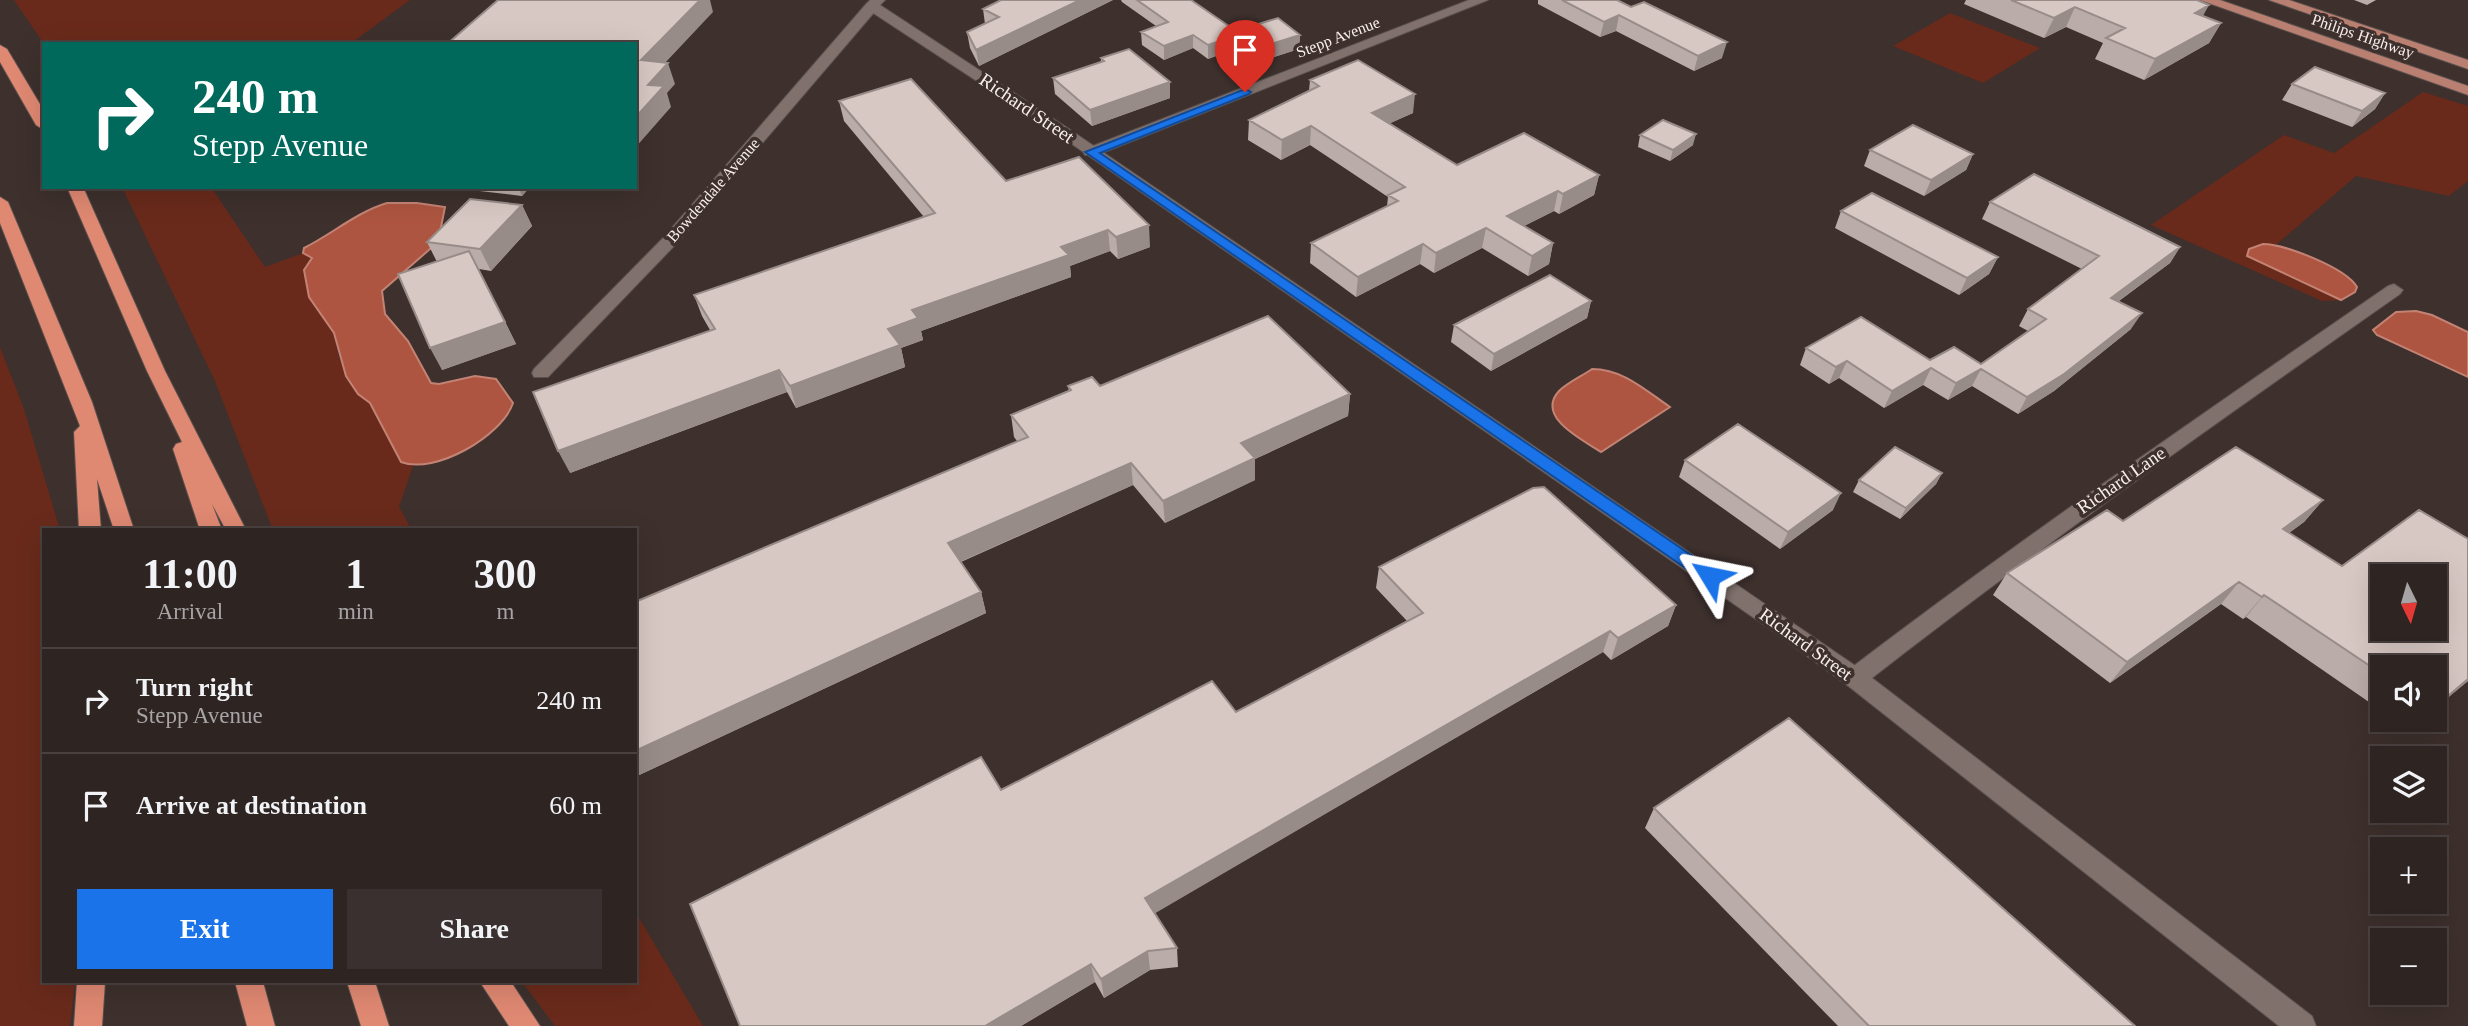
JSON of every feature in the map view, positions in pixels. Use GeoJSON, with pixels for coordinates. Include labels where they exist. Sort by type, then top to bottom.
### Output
{"type":"FeatureCollection","features":[{"type":"Feature","properties":{"kind":"highway"},"geometry":{"type":"LineString","coordinates":[[0,48],[42,122]]}},
{"type":"Feature","properties":{"kind":"highway"},"geometry":{"type":"LineString","coordinates":[[76,189],[156,371],[235,528]]}},
{"type":"Feature","properties":{"kind":"highway"},"geometry":{"type":"LineString","coordinates":[[0,202],[82,402],[123,528]]}},
{"type":"Feature","properties":{"kind":"highway"},"geometry":{"type":"LineString","coordinates":[[156,371],[210,528]]}},
{"type":"Feature","properties":{"kind":"highway"},"geometry":{"type":"LineString","coordinates":[[82,402],[90,528]]}},
{"type":"Feature","properties":{"kind":"highway"},"geometry":{"type":"LineString","coordinates":[[88,1026],[91,983]]}},
{"type":"Feature","properties":{"kind":"highway"},"geometry":{"type":"LineString","coordinates":[[249,983],[261,1026]]}},
{"type":"Feature","properties":{"kind":"highway"},"geometry":{"type":"LineString","coordinates":[[360,983],[375,1026]]}},
{"type":"Feature","properties":{"kind":"highway"},"geometry":{"type":"LineString","coordinates":[[495,983],[526,1026]]}},
{"type":"Feature","properties":{"kind":"main road","name":"Philips Highway"},"geometry":{"type":"LineString","coordinates":[[2207,0],[2468,91]]}},
{"type":"Feature","properties":{"kind":"main road","name":"Philips Highway"},"geometry":{"type":"LineString","coordinates":[[2273,0],[2468,65]]}},
{"type":"Feature","properties":{"kind":"main road"},"geometry":{"type":"LineString","coordinates":[[2253,16],[2273,0]]}},
{"type":"Feature","properties":{"kind":"main road"},"geometry":{"type":"LineString","coordinates":[[2366,56],[2386,38]]}},
{"type":"Feature","properties":{"kind":"street","name":"Stepp Avenue"},"geometry":{"type":"LineString","coordinates":[[1091,152],[1481,0]]}},
{"type":"Feature","properties":{"kind":"street","name":"Richard Street"},"geometry":{"type":"LineString","coordinates":[[875,3],[1855,678],[2302,1026]]}},
{"type":"Feature","properties":{"kind":"street","name":"Bowdendale Avenue"},"geometry":{"type":"LineString","coordinates":[[541,373],[602,315],[875,3]]}},
{"type":"Feature","properties":{"kind":"street","name":"Richard Lane"},"geometry":{"type":"LineString","coordinates":[[1855,678],[1977,584],[2126,476],[2394,290]]}},
{"type":"Feature","properties":{"kind":"shaded area"},"geometry":{"type":"Polygon","coordinates":[[[14,0],[410,0],[353,42],[43,42],[14,0]]]}},
{"type":"Feature","properties":{"kind":"shaded area"},"geometry":{"type":"Polygon","coordinates":[[[1950,13],[2040,48],[1983,83],[1893,46],[1950,13]]]}},
{"type":"Feature","properties":{"kind":"shaded area"},"geometry":{"type":"Polygon","coordinates":[[[2423,92],[2468,106],[2468,181],[2449,196],[2356,176],[2277,244],[2263,244],[2247,256],[2341,300],[2322,301],[2151,225],[2284,135],[2334,153],[2423,92]]]}},
{"type":"Feature","properties":{"kind":"shaded area"},"geometry":{"type":"Polygon","coordinates":[[[123,189],[212,189],[265,267],[303,253],[312,258],[309,297],[334,333],[339,358],[358,394],[370,403],[401,462],[413,466],[399,507],[411,528],[272,528],[214,379],[123,189]]]}},
{"type":"Feature","properties":{"kind":"shaded area"},"geometry":{"type":"Polygon","coordinates":[[[387,203],[445,207],[438,242],[382,291],[385,314],[408,341],[431,383],[439,384],[475,376],[496,379],[513,403],[496,428],[482,440],[466,450],[431,463],[415,465],[401,462],[370,403],[358,394],[346,376],[334,333],[309,297],[304,270],[312,258],[303,253],[304,248],[365,212],[387,203]]]}},
{"type":"Feature","properties":{"kind":"shaded area"},"geometry":{"type":"Polygon","coordinates":[[[2263,244],[2285,248],[2328,265],[2351,280],[2357,287],[2355,292],[2341,300],[2247,256],[2249,249],[2263,244]]]}},
{"type":"Feature","properties":{"kind":"shaded area"},"geometry":{"type":"Polygon","coordinates":[[[2416,311],[2432,315],[2468,332],[2468,377],[2377,335],[2373,330],[2396,312],[2416,311]]]}},
{"type":"Feature","properties":{"kind":"shaded area"},"geometry":{"type":"Polygon","coordinates":[[[0,347],[24,409],[59,528],[42,528],[42,983],[75,983],[70,1026],[0,1026],[0,347]]]}},
{"type":"Feature","properties":{"kind":"shaded area"},"geometry":{"type":"Polygon","coordinates":[[[1592,369],[1624,377],[1670,407],[1601,452],[1564,427],[1553,410],[1553,401],[1559,391],[1592,369]]]}},
{"type":"Feature","properties":{"kind":"shaded area"},"geometry":{"type":"Polygon","coordinates":[[[637,914],[703,1026],[555,1026],[523,983],[637,983],[637,914]]]}},
{"type":"Feature","properties":{"kind":"building"},"geometry":{"type":"Polygon","coordinates":[[[498,0],[700,0],[641,60],[668,63],[648,85],[664,86],[637,116],[637,42],[449,42],[498,0]]]}},
{"type":"Feature","properties":{"kind":"building"},"geometry":{"type":"Polygon","coordinates":[[[1001,0],[1080,0],[976,50],[967,32],[999,17],[983,9],[1001,0]]]}},
{"type":"Feature","properties":{"kind":"building"},"geometry":{"type":"Polygon","coordinates":[[[1137,0],[1191,0],[1236,31],[1278,18],[1300,35],[1258,48],[1240,34],[1208,45],[1193,35],[1164,46],[1141,32],[1168,22],[1137,0]]]}},
{"type":"Feature","properties":{"kind":"building"},"geometry":{"type":"Polygon","coordinates":[[[1562,0],[1617,0],[1631,7],[1644,2],[1727,42],[1698,56],[1619,15],[1604,22],[1562,0]]]}},
{"type":"Feature","properties":{"kind":"building"},"geometry":{"type":"Polygon","coordinates":[[[2011,0],[2197,0],[2209,5],[2195,13],[2221,23],[2155,59],[2106,38],[2125,28],[2075,7],[2054,18],[2011,0]]]}},
{"type":"Feature","properties":{"kind":"building"},"geometry":{"type":"Polygon","coordinates":[[[1129,49],[1170,82],[1090,110],[1053,78],[1104,61],[1101,58],[1129,49]]]}},
{"type":"Feature","properties":{"kind":"building"},"geometry":{"type":"Polygon","coordinates":[[[1358,60],[1415,94],[1372,113],[1457,165],[1524,133],[1599,175],[1563,194],[1558,191],[1507,216],[1553,243],[1532,256],[1486,228],[1436,253],[1423,244],[1358,277],[1311,243],[1398,201],[1388,195],[1405,187],[1311,126],[1282,140],[1249,120],[1319,86],[1310,80],[1358,60]]]}},
{"type":"Feature","properties":{"kind":"building"},"geometry":{"type":"Polygon","coordinates":[[[2315,67],[2385,93],[2362,111],[2292,84],[2315,67]]]}},
{"type":"Feature","properties":{"kind":"building"},"geometry":{"type":"Polygon","coordinates":[[[911,79],[1006,181],[1079,157],[1149,225],[1116,237],[1108,230],[1061,247],[1069,255],[912,310],[918,318],[888,329],[900,345],[790,386],[779,370],[558,451],[533,392],[715,329],[694,295],[935,213],[839,101],[911,79]]]}},
{"type":"Feature","properties":{"kind":"building"},"geometry":{"type":"Polygon","coordinates":[[[1663,120],[1696,134],[1673,150],[1640,135],[1663,120]]]}},
{"type":"Feature","properties":{"kind":"building"},"geometry":{"type":"Polygon","coordinates":[[[1913,125],[1973,154],[1931,180],[1870,150],[1913,125]]]}},
{"type":"Feature","properties":{"kind":"building"},"geometry":{"type":"Polygon","coordinates":[[[2034,174],[2180,247],[2111,298],[2142,313],[2064,374],[2027,397],[1981,369],[1956,383],[1931,368],[1892,391],[1847,361],[1836,367],[1806,348],[1861,317],[1930,360],[1954,347],[1981,364],[2046,319],[2028,309],[2099,256],[1990,202],[2034,174]]]}},
{"type":"Feature","properties":{"kind":"building"},"geometry":{"type":"Polygon","coordinates":[[[1872,193],[1998,257],[1967,278],[1841,211],[1872,193]]]}},
{"type":"Feature","properties":{"kind":"building"},"geometry":{"type":"Polygon","coordinates":[[[470,199],[522,205],[480,249],[427,242],[470,199]]]}},
{"type":"Feature","properties":{"kind":"building"},"geometry":{"type":"Polygon","coordinates":[[[469,251],[505,322],[430,348],[398,274],[469,251]]]}},
{"type":"Feature","properties":{"kind":"building"},"geometry":{"type":"Polygon","coordinates":[[[1550,275],[1591,301],[1494,354],[1454,325],[1550,275]]]}},
{"type":"Feature","properties":{"kind":"building"},"geometry":{"type":"Polygon","coordinates":[[[1268,316],[1350,394],[1241,443],[1255,458],[1163,501],[1131,463],[948,543],[981,592],[637,750],[637,601],[1028,437],[1011,415],[1071,390],[1068,386],[1092,377],[1100,386],[1268,316]]]}},
{"type":"Feature","properties":{"kind":"building"},"geometry":{"type":"Polygon","coordinates":[[[1738,424],[1841,493],[1788,532],[1685,460],[1738,424]]]}},
{"type":"Feature","properties":{"kind":"building"},"geometry":{"type":"Polygon","coordinates":[[[1895,447],[1942,473],[1906,508],[1859,480],[1895,447]]]}},
{"type":"Feature","properties":{"kind":"building"},"geometry":{"type":"Polygon","coordinates":[[[2236,447],[2323,500],[2283,529],[2342,566],[2419,510],[2468,539],[2468,679],[2447,697],[2447,655],[2370,655],[2370,666],[2264,595],[2262,597],[2239,582],[2127,662],[2007,573],[2107,510],[2123,521],[2236,447]]]}},
{"type":"Feature","properties":{"kind":"building"},"geometry":{"type":"Polygon","coordinates":[[[1544,487],[1676,605],[1618,638],[1610,631],[1145,898],[1177,948],[1148,951],[1101,979],[1091,964],[985,1026],[740,1026],[690,904],[981,757],[1001,790],[1212,681],[1236,712],[1423,613],[1379,567],[1533,488],[1544,487]]]}},
{"type":"Feature","properties":{"kind":"building"},"geometry":{"type":"Polygon","coordinates":[[[1789,718],[2135,1026],[1869,1026],[1654,808],[1789,718]]]}},
{"type":"Feature","properties":{"kind":"route"},"geometry":{"type":"LineString","coordinates":[[1245,92],[1091,152],[1710,576]]}}]}
